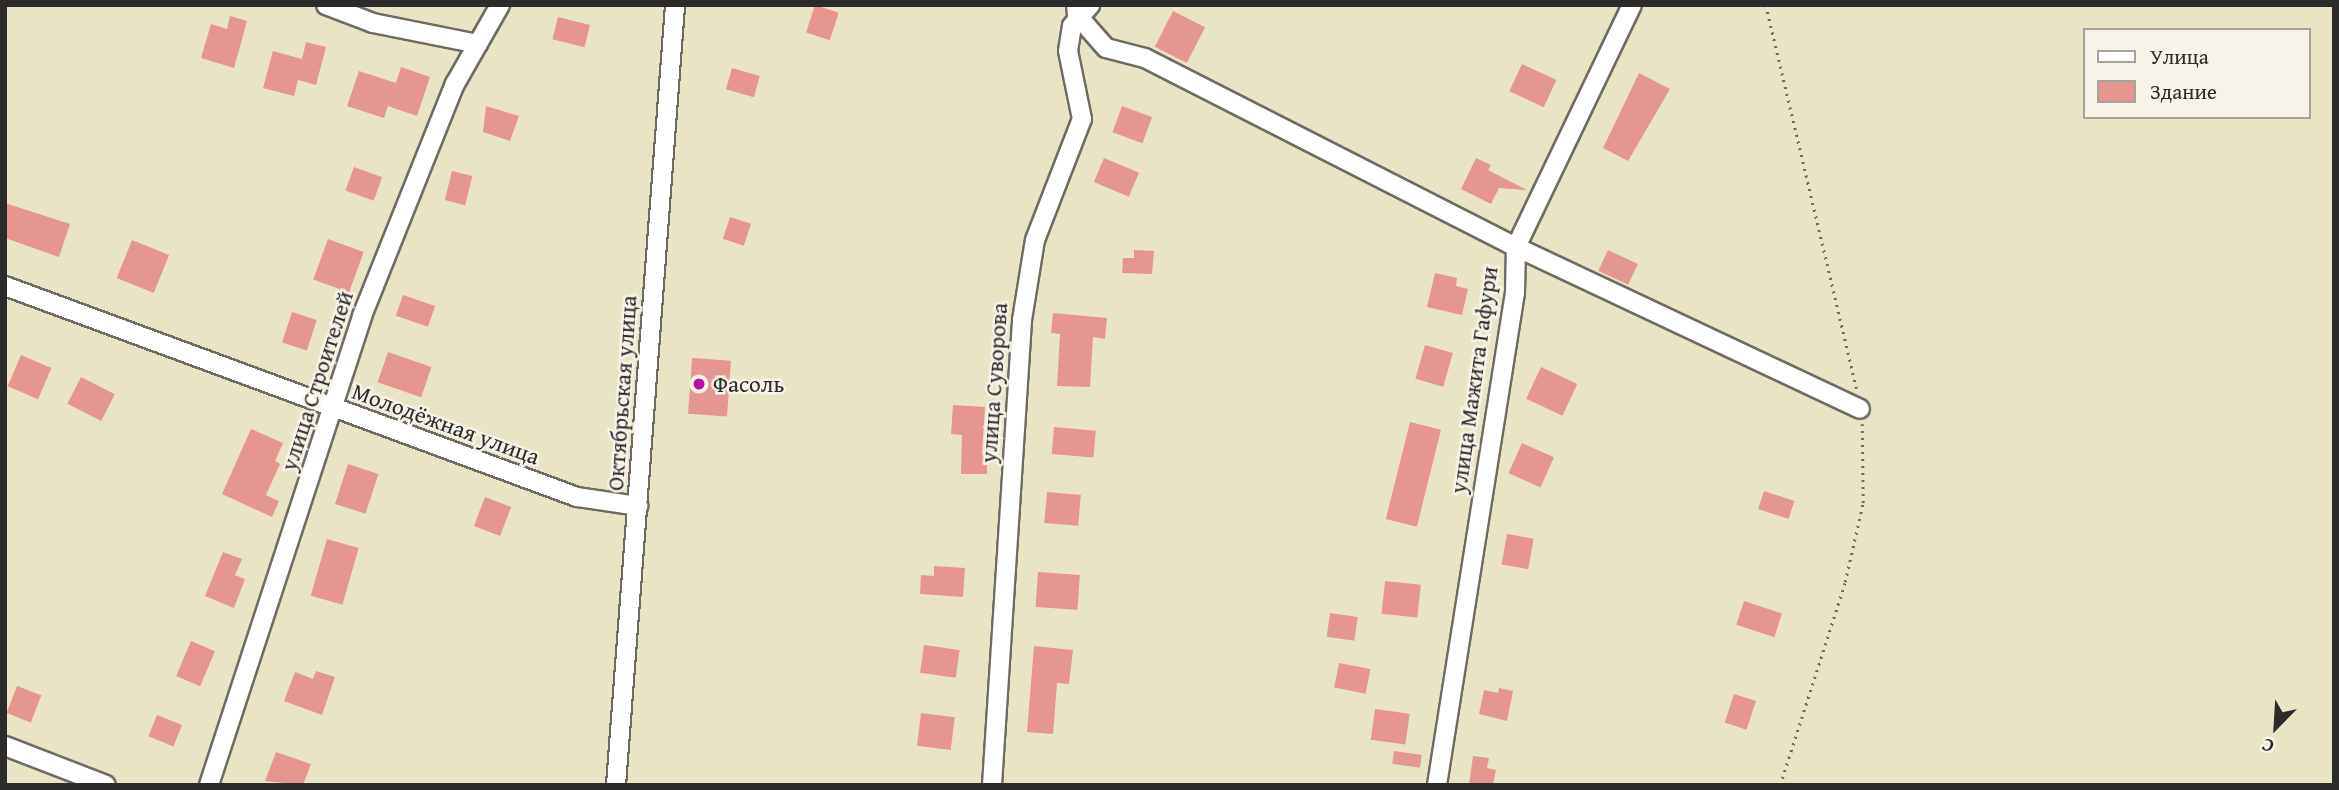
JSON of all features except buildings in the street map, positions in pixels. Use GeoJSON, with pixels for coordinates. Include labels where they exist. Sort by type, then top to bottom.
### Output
{"type":"FeatureCollection","features":[{"type":"Feature","properties":{"kind":"street"},"geometry":{"type":"LineString","coordinates":[[326,5],[373,23],[478,44]]}},
{"type":"Feature","properties":{"kind":"street","name":"улица Строителей"},"geometry":{"type":"LineString","coordinates":[[209,785],[362,316],[455,84],[500,5]]}},
{"type":"Feature","properties":{"kind":"street","name":"Октябрьская улица"},"geometry":{"type":"LineString","coordinates":[[616,785],[675,5]]}},
{"type":"Feature","properties":{"kind":"street","name":"улица Мажита Гафури"},"geometry":{"type":"LineString","coordinates":[[1437,785],[1515,293],[1516,247],[1632,5]]}},
{"type":"Feature","properties":{"kind":"street"},"geometry":{"type":"LineString","coordinates":[[1081,8],[1106,48],[1145,58],[1516,247],[1860,409]]}},
{"type":"Feature","properties":{"kind":"street","name":"улица Суворова"},"geometry":{"type":"LineString","coordinates":[[992,785],[1022,320],[1035,240],[1082,119],[1068,51],[1081,8]]}},
{"type":"Feature","properties":{"kind":"street","name":"Молодёжная улица"},"geometry":{"type":"LineString","coordinates":[[5,286],[577,497],[638,506]]}},
{"type":"Feature","properties":{"kind":"street"},"geometry":{"type":"LineString","coordinates":[[5,746],[106,785]]}},
{"type":"Feature","properties":{"kind":"place","name":"Фасоль"},"geometry":{"type":"Point","coordinates":[699,384]}}]}
